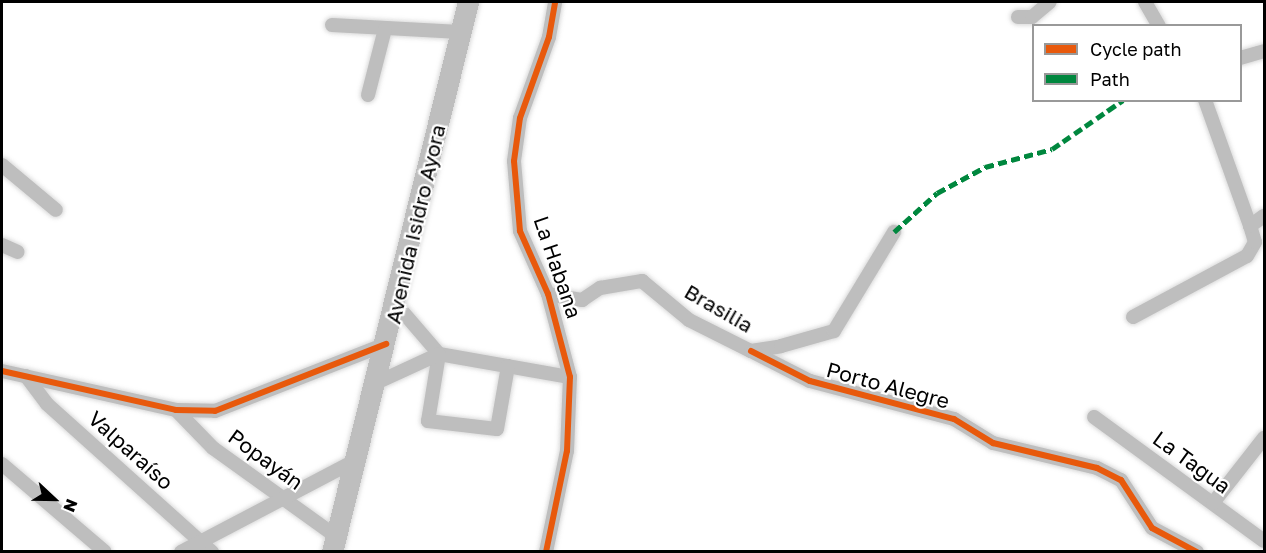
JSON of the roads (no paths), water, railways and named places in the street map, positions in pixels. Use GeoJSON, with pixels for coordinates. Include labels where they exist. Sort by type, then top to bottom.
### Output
{"type":"FeatureCollection","features":[{"type":"Feature","properties":{"kind":"main road","name":"Avenida Isidro Ayora"},"geometry":{"type":"LineString","coordinates":[[334,544],[396,304],[468,2]]}},
{"type":"Feature","properties":{"kind":"street","name":"La Habana"},"geometry":{"type":"LineString","coordinates":[[546,552],[567,451],[570,377],[549,294],[520,231],[514,161],[520,118],[549,37],[555,2]]}},
{"type":"Feature","properties":{"kind":"street"},"geometry":{"type":"LineString","coordinates":[[1018,17],[1032,17],[1050,2]]}},
{"type":"Feature","properties":{"kind":"street"},"geometry":{"type":"LineString","coordinates":[[1145,2],[1158,24]]}},
{"type":"Feature","properties":{"kind":"street"},"geometry":{"type":"LineString","coordinates":[[332,25],[460,32]]}},
{"type":"Feature","properties":{"kind":"street"},"geometry":{"type":"LineString","coordinates":[[368,94],[385,28]]}},
{"type":"Feature","properties":{"kind":"street"},"geometry":{"type":"LineString","coordinates":[[1242,57],[1264,51]]}},
{"type":"Feature","properties":{"kind":"street"},"geometry":{"type":"LineString","coordinates":[[1134,316],[1247,256],[1255,242],[1206,102]]}},
{"type":"Feature","properties":{"kind":"street"},"geometry":{"type":"LineString","coordinates":[[2,165],[56,210]]}},
{"type":"Feature","properties":{"kind":"street"},"geometry":{"type":"LineString","coordinates":[[1250,226],[1264,216]]}},
{"type":"Feature","properties":{"kind":"street","name":"Brasilia"},"geometry":{"type":"LineString","coordinates":[[549,294],[582,300],[600,288],[642,282],[689,320],[751,351],[834,331],[894,232]]}},
{"type":"Feature","properties":{"kind":"street"},"geometry":{"type":"LineString","coordinates":[[2,245],[18,252]]}},
{"type":"Feature","properties":{"kind":"street"},"geometry":{"type":"LineString","coordinates":[[396,304],[439,354]]}},
{"type":"Feature","properties":{"kind":"street"},"geometry":{"type":"LineString","coordinates":[[2,371],[176,410],[215,411],[245,403],[386,344]]}},
{"type":"Feature","properties":{"kind":"street","name":"Porto Alegre"},"geometry":{"type":"LineString","coordinates":[[751,351],[810,381],[954,418],[993,443],[1097,468],[1121,480],[1152,528],[1197,552]]}},
{"type":"Feature","properties":{"kind":"street"},"geometry":{"type":"LineString","coordinates":[[439,354],[428,421],[497,429],[508,366]]}},
{"type":"Feature","properties":{"kind":"street"},"geometry":{"type":"LineString","coordinates":[[376,383],[439,354],[570,377]]}},
{"type":"Feature","properties":{"kind":"street","name":"Valparaíso"},"geometry":{"type":"LineString","coordinates":[[26,376],[47,404],[212,552]]}},
{"type":"Feature","properties":{"kind":"street","name":"Popayán"},"geometry":{"type":"LineString","coordinates":[[176,410],[213,448],[283,497],[334,544]]}},
{"type":"Feature","properties":{"kind":"street","name":"La Tagua"},"geometry":{"type":"LineString","coordinates":[[1094,417],[1264,541]]}},
{"type":"Feature","properties":{"kind":"street"},"geometry":{"type":"LineString","coordinates":[[1213,503],[1264,438]]}},
{"type":"Feature","properties":{"kind":"street"},"geometry":{"type":"LineString","coordinates":[[181,552],[356,460]]}},
{"type":"Feature","properties":{"kind":"street"},"geometry":{"type":"LineString","coordinates":[[2,464],[105,552]]}}]}
